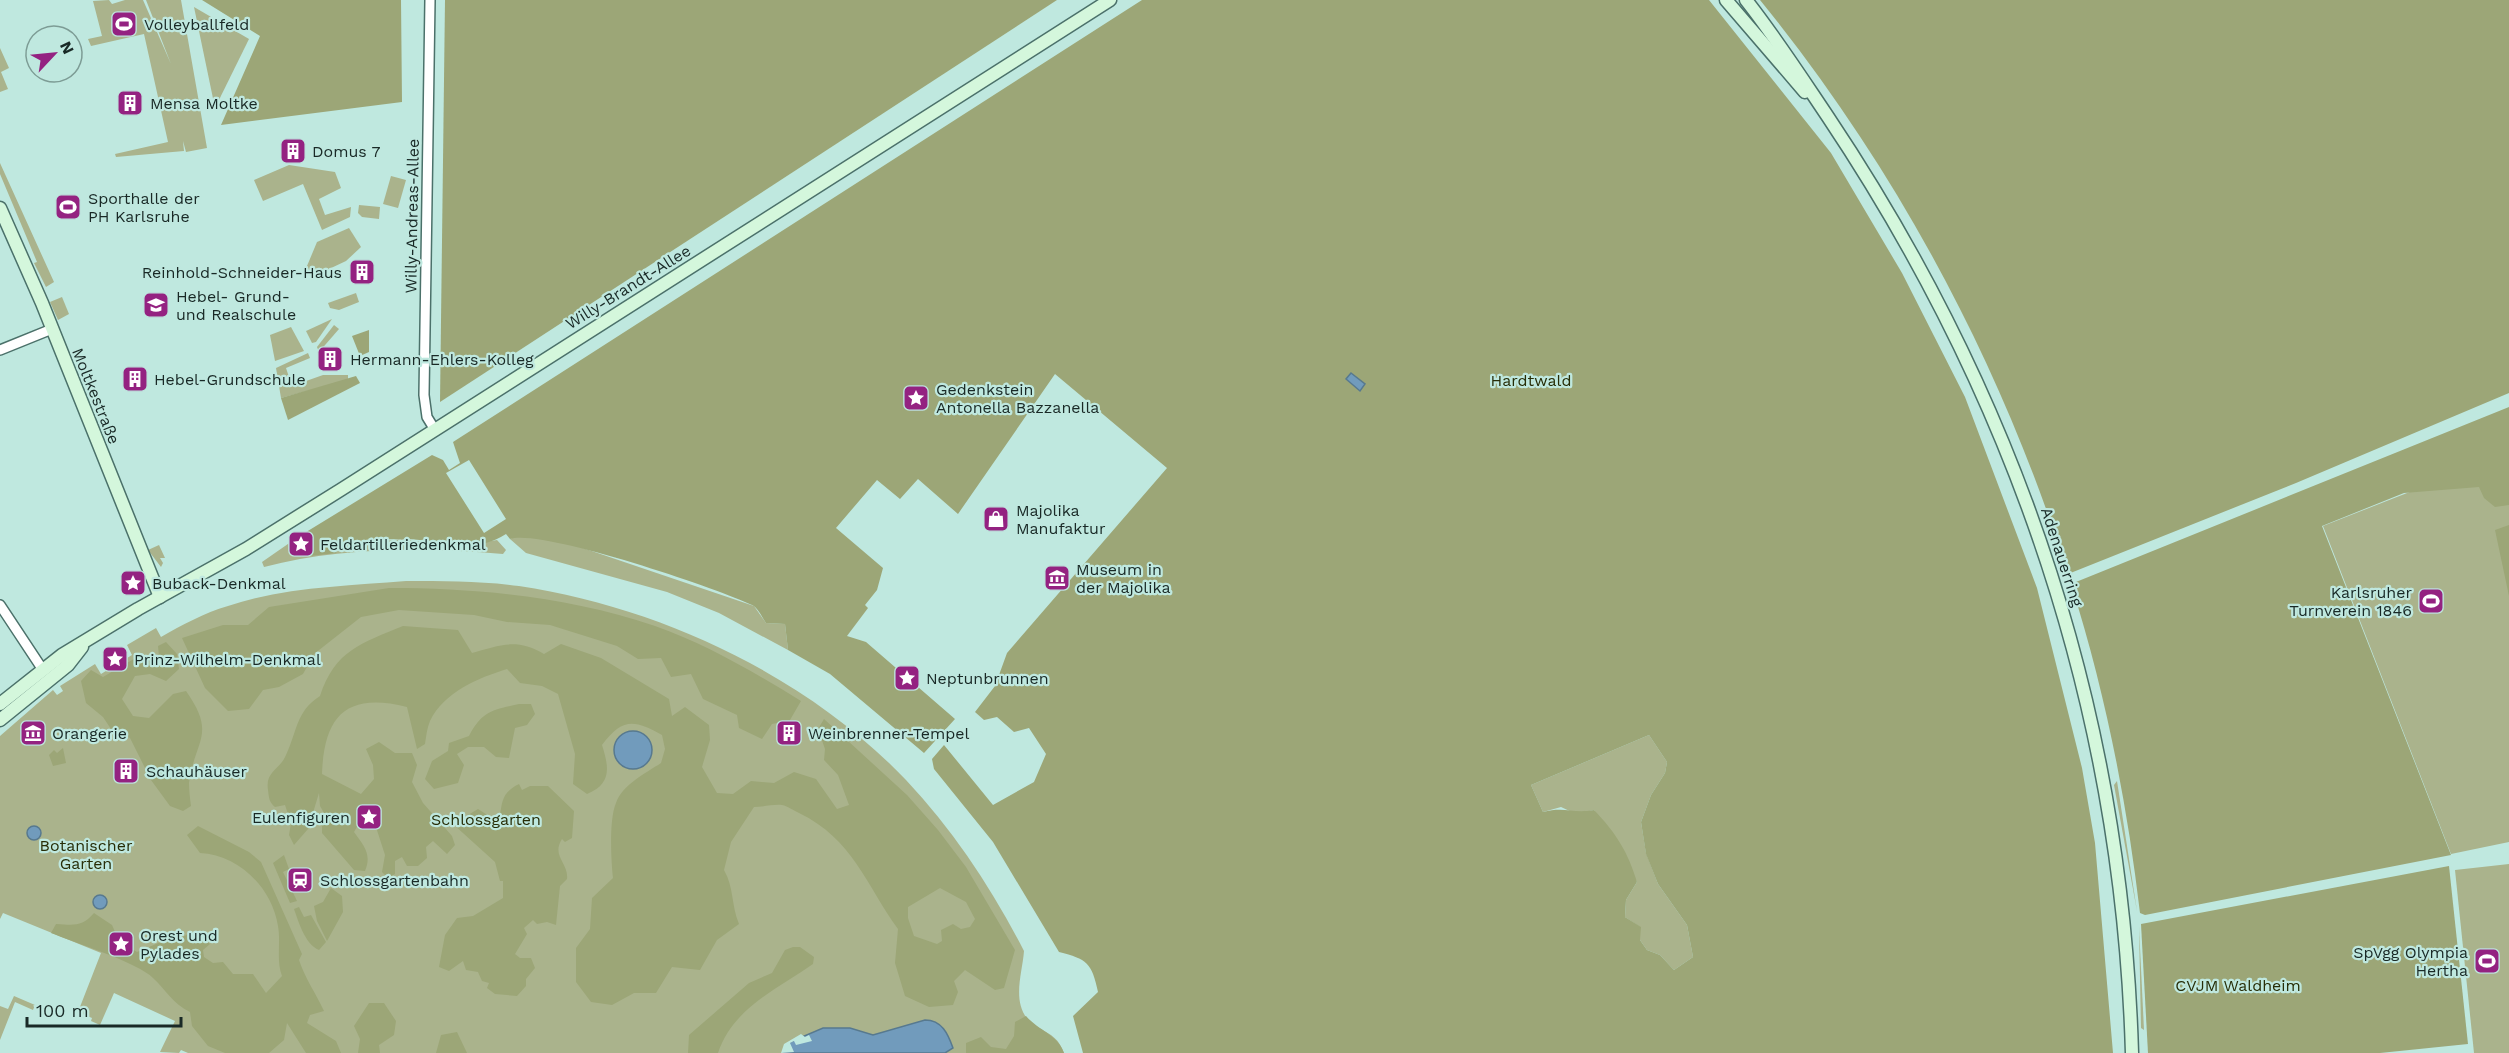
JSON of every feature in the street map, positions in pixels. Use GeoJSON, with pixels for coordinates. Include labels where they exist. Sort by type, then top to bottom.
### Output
{"type":"FeatureCollection","features":[{"type":"Feature","properties":{"kind":"main road","name":"Willy-Brandt-Allee"},"geometry":{"type":"LineString","coordinates":[[0,704],[43,670],[160,597],[246,549],[1110,0]]}},
{"type":"Feature","properties":{"kind":"main road","name":"Adenauerring"},"geometry":{"type":"LineString","coordinates":[[1726,0],[1826,115]]}},
{"type":"Feature","properties":{"kind":"main road","name":"Adenauerring"},"geometry":{"type":"LineString","coordinates":[[1746,0],[1790,57],[1892,217],[1958,338],[2008,453],[2049,566],[2075,653],[2107,795],[2124,921],[2132,1053]]}},
{"type":"Feature","properties":{"kind":"main road","name":"Moltkestraße"},"geometry":{"type":"LineString","coordinates":[[0,208],[52,329],[160,597]]}},
{"type":"Feature","properties":{"kind":"main road"},"geometry":{"type":"LineString","coordinates":[[0,720],[68,665],[85,644]]}},
{"type":"Feature","properties":{"kind":"street","name":"Willy-Andreas-Allee"},"geometry":{"type":"LineString","coordinates":[[430,0],[424,395],[427,417],[435,430]]}},
{"type":"Feature","properties":{"kind":"street"},"geometry":{"type":"LineString","coordinates":[[0,350],[52,329]]}},
{"type":"Feature","properties":{"kind":"street"},"geometry":{"type":"LineString","coordinates":[[0,605],[43,670]]}},
{"type":"Feature","properties":{"kind":"green space"},"geometry":{"type":"Polygon","coordinates":[[[109,0],[112,4],[125,0],[143,0],[171,64],[146,0],[181,0],[207,148],[186,152],[183,141],[184,151],[116,157],[115,154],[168,142],[144,34],[91,46],[88,39],[102,36],[93,1],[109,0]]]}},
{"type":"Feature","properties":{"kind":"green space"},"geometry":{"type":"Polygon","coordinates":[[[202,0],[401,0],[402,102],[221,125],[260,36],[202,0]]]}},
{"type":"Feature","properties":{"kind":"green space"},"geometry":{"type":"Polygon","coordinates":[[[445,0],[1057,0],[440,402],[445,0]]]}},
{"type":"Feature","properties":{"kind":"green space","name":"Hardtwald"},"geometry":{"type":"Polygon","coordinates":[[[1142,0],[1709,0],[1831,153],[1902,273],[1965,397],[2037,588],[2082,768],[2095,843],[2113,1053],[1083,1053],[1073,1016],[1098,992],[1090,968],[1082,960],[1059,952],[993,842],[934,769],[932,759],[944,745],[993,805],[1034,782],[1046,754],[1029,728],[1014,732],[997,717],[984,720],[975,712],[995,686],[1007,653],[1167,468],[1055,374],[958,514],[918,479],[900,499],[877,480],[836,528],[883,568],[877,590],[865,605],[868,608],[847,636],[866,642],[955,719],[924,753],[830,674],[788,650],[785,624],[766,623],[752,605],[668,574],[556,542],[528,538],[510,539],[506,534],[493,541],[466,545],[414,539],[356,540],[341,543],[336,553],[301,557],[301,552],[309,547],[304,539],[298,537],[432,455],[443,460],[449,470],[460,463],[453,442],[1142,0]],[[469,460],[446,473],[484,533],[506,519],[469,460]],[[1649,735],[1531,785],[1543,812],[1594,810],[1609,827],[1630,861],[1637,882],[1626,900],[1625,917],[1641,927],[1640,940],[1647,950],[1660,955],[1674,970],[1693,957],[1687,925],[1658,884],[1646,854],[1641,822],[1651,795],[1665,773],[1667,762],[1649,735]]]}},
{"type":"Feature","properties":{"kind":"green space"},"geometry":{"type":"Polygon","coordinates":[[[1760,0],[2509,0],[2509,393],[2296,483],[2068,574],[2011,420],[1978,345],[1941,272],[1901,201],[1857,132],[1810,65],[1760,0]]]}},
{"type":"Feature","properties":{"kind":"green space"},"geometry":{"type":"Polygon","coordinates":[[[194,7],[249,39],[215,108],[194,7]]]}},
{"type":"Feature","properties":{"kind":"green space"},"geometry":{"type":"Polygon","coordinates":[[[0,48],[9,68],[1,72],[8,89],[0,92],[0,48]]]}},
{"type":"Feature","properties":{"kind":"green space"},"geometry":{"type":"Polygon","coordinates":[[[0,163],[54,282],[46,287],[34,263],[37,262],[0,174],[0,163]]]}},
{"type":"Feature","properties":{"kind":"green space"},"geometry":{"type":"Polygon","coordinates":[[[289,165],[335,172],[341,188],[319,199],[325,215],[351,207],[350,217],[322,230],[303,184],[263,201],[254,180],[289,165]]]}},
{"type":"Feature","properties":{"kind":"green space"},"geometry":{"type":"Polygon","coordinates":[[[391,176],[406,180],[398,208],[383,204],[391,176]]]}},
{"type":"Feature","properties":{"kind":"green space"},"geometry":{"type":"Polygon","coordinates":[[[359,205],[380,207],[379,219],[362,217],[358,213],[359,205]]]}},
{"type":"Feature","properties":{"kind":"green space"},"geometry":{"type":"Polygon","coordinates":[[[349,228],[361,247],[346,261],[312,277],[307,266],[317,242],[349,228]]]}},
{"type":"Feature","properties":{"kind":"green space"},"geometry":{"type":"Polygon","coordinates":[[[356,293],[359,302],[339,310],[330,308],[328,303],[356,293]]]}},
{"type":"Feature","properties":{"kind":"green space"},"geometry":{"type":"Polygon","coordinates":[[[62,297],[69,314],[58,320],[50,302],[62,297]]]}},
{"type":"Feature","properties":{"kind":"green space"},"geometry":{"type":"Polygon","coordinates":[[[332,319],[316,342],[312,343],[306,331],[332,319]]]}},
{"type":"Feature","properties":{"kind":"green space"},"geometry":{"type":"Polygon","coordinates":[[[334,325],[339,329],[319,352],[317,347],[334,325]]]}},
{"type":"Feature","properties":{"kind":"green space"},"geometry":{"type":"Polygon","coordinates":[[[291,327],[304,351],[275,361],[270,335],[291,327]]]}},
{"type":"Feature","properties":{"kind":"green space"},"geometry":{"type":"Polygon","coordinates":[[[369,330],[369,352],[360,356],[352,336],[369,330]]]}},
{"type":"Feature","properties":{"kind":"green space"},"geometry":{"type":"Polygon","coordinates":[[[308,353],[310,358],[286,368],[292,386],[323,375],[348,375],[348,380],[281,398],[276,368],[308,353]]]}},
{"type":"Feature","properties":{"kind":"green space"},"geometry":{"type":"Polygon","coordinates":[[[356,376],[360,383],[288,420],[281,398],[356,376]]]}},
{"type":"Feature","properties":{"kind":"green space"},"geometry":{"type":"Polygon","coordinates":[[[2509,407],[2509,505],[2495,507],[2484,498],[2479,487],[2404,493],[2322,526],[2451,855],[2145,915],[2140,913],[2129,830],[2113,747],[2094,665],[2071,584],[2509,407]]]}},
{"type":"Feature","properties":{"kind":"green space","name":"Karlsruher Turnverein 1846"},"geometry":{"type":"Polygon","coordinates":[[[2509,453],[2509,842],[2451,854],[2323,526],[2509,453]]]}},
{"type":"Feature","properties":{"kind":"green space"},"geometry":{"type":"Polygon","coordinates":[[[2509,525],[2509,596],[2495,530],[2509,525]]]}},
{"type":"Feature","properties":{"kind":"green space"},"geometry":{"type":"Polygon","coordinates":[[[516,536],[539,537],[574,545],[754,606],[766,623],[785,624],[788,650],[719,613],[667,592],[526,553],[510,539],[516,536]]]}},
{"type":"Feature","properties":{"kind":"green space"},"geometry":{"type":"Polygon","coordinates":[[[298,537],[304,539],[309,547],[301,557],[363,538],[386,541],[401,539],[458,547],[497,540],[506,550],[503,554],[443,550],[352,552],[293,560],[264,567],[262,562],[298,537]]]}},
{"type":"Feature","properties":{"kind":"green space"},"geometry":{"type":"Polygon","coordinates":[[[159,545],[165,558],[160,558],[163,563],[161,567],[148,550],[159,545]]]}},
{"type":"Feature","properties":{"kind":"green space","name":"Schlossgarten"},"geometry":{"type":"Polygon","coordinates":[[[406,581],[477,582],[519,586],[572,596],[625,611],[677,629],[728,652],[777,678],[824,709],[867,743],[906,780],[924,799],[971,861],[1024,951],[1019,993],[1023,1012],[1029,1021],[1060,1044],[1064,1053],[188,1053],[181,1050],[179,1053],[160,1052],[175,1021],[114,993],[100,1025],[91,1021],[92,1018],[78,1012],[101,953],[3,913],[0,919],[0,736],[53,690],[57,695],[63,691],[60,686],[95,664],[101,674],[132,655],[127,645],[156,628],[161,637],[210,612],[271,595],[316,588],[406,581]]]}},
{"type":"Feature","properties":{"kind":"green space"},"geometry":{"type":"Polygon","coordinates":[[[389,588],[490,592],[557,601],[623,616],[674,633],[711,650],[801,701],[790,720],[772,724],[762,739],[739,728],[737,715],[703,699],[691,674],[671,677],[661,658],[638,659],[617,646],[550,625],[507,622],[474,615],[399,610],[361,617],[314,654],[303,674],[279,687],[263,690],[249,709],[228,711],[205,688],[182,638],[223,625],[248,625],[269,607],[389,588]]]}},
{"type":"Feature","properties":{"kind":"green space"},"geometry":{"type":"Polygon","coordinates":[[[403,626],[458,630],[472,653],[508,644],[525,646],[544,654],[561,644],[601,658],[669,699],[672,716],[685,707],[709,725],[710,740],[702,767],[717,793],[733,794],[751,781],[774,783],[794,772],[816,779],[837,809],[849,805],[838,775],[824,760],[825,749],[818,729],[824,719],[907,795],[966,867],[1015,950],[1004,988],[995,990],[965,970],[954,981],[958,992],[953,1005],[929,1007],[905,996],[895,963],[898,929],[857,864],[833,836],[817,824],[786,806],[776,805],[754,807],[731,842],[724,870],[739,924],[717,940],[700,970],[672,967],[656,993],[634,993],[612,1005],[591,1002],[576,982],[576,948],[590,929],[592,898],[613,878],[611,829],[616,803],[629,785],[661,763],[665,749],[662,735],[636,724],[622,726],[616,730],[602,745],[607,768],[605,780],[587,794],[573,784],[575,754],[558,694],[542,686],[520,683],[507,669],[474,682],[444,702],[430,721],[425,744],[417,749],[407,707],[386,703],[354,706],[334,723],[328,737],[322,774],[361,794],[374,779],[373,765],[366,749],[379,742],[395,753],[412,753],[417,765],[412,782],[423,803],[452,836],[455,845],[447,854],[433,841],[426,847],[427,858],[418,866],[407,866],[402,857],[395,861],[395,874],[388,878],[382,872],[385,855],[374,821],[358,825],[354,832],[366,850],[368,860],[365,871],[354,870],[322,833],[322,825],[327,818],[320,806],[319,793],[308,829],[294,845],[289,835],[291,823],[285,805],[275,807],[270,800],[269,779],[286,755],[298,722],[306,708],[320,696],[326,680],[342,658],[363,643],[403,626]],[[940,888],[908,907],[908,918],[914,936],[937,944],[942,941],[941,930],[953,924],[961,929],[970,927],[975,919],[966,902],[940,888]]]}},
{"type":"Feature","properties":{"kind":"green space"},"geometry":{"type":"Polygon","coordinates":[[[166,642],[177,654],[179,669],[166,681],[150,674],[135,676],[122,699],[133,716],[149,718],[173,694],[186,691],[195,706],[202,728],[201,737],[189,783],[191,806],[183,811],[170,806],[151,780],[130,738],[111,729],[103,717],[86,703],[81,681],[91,670],[103,677],[139,656],[159,656],[158,646],[166,642]]]}},
{"type":"Feature","properties":{"kind":"green space"},"geometry":{"type":"Polygon","coordinates":[[[519,704],[531,704],[535,714],[527,725],[515,728],[509,758],[496,757],[484,747],[468,747],[457,754],[464,765],[458,783],[434,789],[425,779],[432,761],[448,751],[449,743],[469,736],[483,716],[519,704]]]}},
{"type":"Feature","properties":{"kind":"green space"},"geometry":{"type":"Polygon","coordinates":[[[1649,735],[1667,762],[1665,773],[1651,795],[1641,822],[1646,853],[1658,884],[1687,925],[1693,957],[1674,970],[1660,955],[1647,950],[1640,940],[1640,927],[1625,917],[1626,900],[1637,882],[1594,810],[1576,814],[1561,807],[1543,812],[1531,785],[1649,735]]]}},
{"type":"Feature","properties":{"kind":"green space"},"geometry":{"type":"Polygon","coordinates":[[[63,748],[66,763],[53,766],[49,755],[54,750],[57,753],[63,748]]]}},
{"type":"Feature","properties":{"kind":"green space"},"geometry":{"type":"Polygon","coordinates":[[[2117,781],[2137,911],[2114,785],[2117,781]]]}},
{"type":"Feature","properties":{"kind":"green space"},"geometry":{"type":"Polygon","coordinates":[[[519,784],[522,790],[530,786],[548,786],[574,811],[572,838],[565,842],[562,839],[558,850],[566,868],[567,879],[560,886],[556,925],[547,922],[537,924],[533,920],[524,928],[527,934],[515,954],[520,958],[531,958],[535,968],[526,979],[526,986],[517,996],[495,994],[487,988],[489,983],[482,981],[478,972],[466,970],[463,961],[449,971],[439,967],[445,935],[457,918],[473,916],[503,898],[503,881],[500,881],[495,862],[453,824],[478,809],[492,818],[500,816],[504,797],[519,784]]]}},
{"type":"Feature","properties":{"kind":"green space"},"geometry":{"type":"Polygon","coordinates":[[[198,826],[249,852],[261,862],[302,954],[299,960],[301,966],[324,1011],[310,1015],[307,1023],[336,1041],[341,1053],[306,1053],[287,1023],[284,1040],[269,1053],[225,1053],[208,1046],[192,1026],[190,1012],[174,1001],[146,972],[51,933],[56,924],[77,924],[86,921],[94,913],[112,925],[119,941],[137,952],[168,939],[176,941],[193,931],[210,944],[203,950],[204,957],[213,963],[223,962],[233,974],[253,974],[266,993],[282,976],[279,964],[279,932],[275,912],[261,887],[240,867],[214,855],[200,853],[187,835],[198,826]]]}},
{"type":"Feature","properties":{"kind":"green space"},"geometry":{"type":"Polygon","coordinates":[[[284,855],[289,869],[283,872],[297,901],[290,903],[273,863],[284,855]]]}},
{"type":"Feature","properties":{"kind":"green space","name":"SpVgg Olympia Hertha"},"geometry":{"type":"Polygon","coordinates":[[[2509,864],[2509,1053],[2474,1053],[2455,870],[2509,864]]]}},
{"type":"Feature","properties":{"kind":"green space","name":"CVJM Waldheim"},"geometry":{"type":"Polygon","coordinates":[[[2449,866],[2468,1044],[2380,1053],[2148,1053],[2141,924],[2449,866]]]}},
{"type":"Feature","properties":{"kind":"green space"},"geometry":{"type":"Polygon","coordinates":[[[331,888],[342,896],[343,912],[327,941],[317,921],[314,906],[323,902],[331,888]]]}},
{"type":"Feature","properties":{"kind":"green space"},"geometry":{"type":"Polygon","coordinates":[[[299,907],[304,917],[311,915],[326,942],[319,950],[303,933],[294,909],[299,907]]]}},
{"type":"Feature","properties":{"kind":"green space"},"geometry":{"type":"Polygon","coordinates":[[[2139,927],[2144,1030],[2141,1028],[2139,927]]]}},
{"type":"Feature","properties":{"kind":"green space"},"geometry":{"type":"Polygon","coordinates":[[[800,947],[814,957],[813,964],[771,991],[745,1012],[725,1037],[718,1053],[688,1053],[689,1035],[749,983],[772,973],[785,950],[800,947]]]}},
{"type":"Feature","properties":{"kind":"green space"},"geometry":{"type":"Polygon","coordinates":[[[14,996],[35,1005],[33,1010],[15,1002],[0,1040],[0,1006],[8,1009],[14,996]]]}},
{"type":"Feature","properties":{"kind":"green space"},"geometry":{"type":"Polygon","coordinates":[[[369,1003],[384,1003],[396,1021],[394,1035],[379,1045],[380,1053],[358,1053],[360,1039],[354,1026],[369,1003]]]}},
{"type":"Feature","properties":{"kind":"green space"},"geometry":{"type":"Polygon","coordinates":[[[1026,1016],[1057,1041],[1064,1053],[966,1053],[966,1043],[981,1037],[991,1047],[1006,1049],[1014,1036],[1015,1022],[1026,1016]]]}},
{"type":"Feature","properties":{"kind":"green space"},"geometry":{"type":"Polygon","coordinates":[[[457,1032],[467,1053],[436,1053],[441,1035],[457,1032]]]}},
{"type":"Feature","properties":{"kind":"water"},"geometry":{"type":"Polygon","coordinates":[[[1351,373],[1365,384],[1360,391],[1346,379],[1351,373]]]}},
{"type":"Feature","properties":{"kind":"water"},"geometry":{"type":"Polygon","coordinates":[[[633,731],[647,736],[652,750],[647,764],[633,769],[619,764],[614,750],[619,736],[633,731]]]}},
{"type":"Feature","properties":{"kind":"water"},"geometry":{"type":"Polygon","coordinates":[[[34,826],[39,828],[41,833],[39,838],[34,840],[29,838],[27,833],[29,828],[34,826]]]}},
{"type":"Feature","properties":{"kind":"water"},"geometry":{"type":"Polygon","coordinates":[[[100,895],[105,897],[107,902],[105,907],[100,909],[95,907],[93,902],[95,897],[100,895]]]}},
{"type":"Feature","properties":{"kind":"water"},"geometry":{"type":"Polygon","coordinates":[[[925,1020],[940,1025],[953,1048],[945,1053],[783,1053],[790,1042],[823,1028],[850,1028],[873,1035],[925,1020]]]}},
{"type":"Feature","properties":{"kind":"pier"},"geometry":{"type":"Polygon","coordinates":[[[801,1034],[805,1037],[809,1035],[812,1041],[796,1045],[794,1041],[790,1043],[794,1052],[781,1053],[784,1044],[801,1034]]]}},
{"type":"Feature","properties":{"kind":"place","name":"Volleyballfeld"},"geometry":{"type":"Point","coordinates":[124,24]}},
{"type":"Feature","properties":{"kind":"place","name":"Mensa Moltke"},"geometry":{"type":"Point","coordinates":[130,103]}},
{"type":"Feature","properties":{"kind":"place","name":"Domus 7"},"geometry":{"type":"Point","coordinates":[293,151]}},
{"type":"Feature","properties":{"kind":"place","name":"Sporthalle der PH Karlsruhe"},"geometry":{"type":"Point","coordinates":[68,207]}},
{"type":"Feature","properties":{"kind":"place","name":"Reinhold-Schneider-Haus"},"geometry":{"type":"Point","coordinates":[362,272]}},
{"type":"Feature","properties":{"kind":"place","name":"Hebel- Grund- und Realschule"},"geometry":{"type":"Point","coordinates":[156,305]}},
{"type":"Feature","properties":{"kind":"place","name":"Hermann-Ehlers-Kolleg"},"geometry":{"type":"Point","coordinates":[330,359]}},
{"type":"Feature","properties":{"kind":"place","name":"Hebel-Grundschule"},"geometry":{"type":"Point","coordinates":[135,379]}},
{"type":"Feature","properties":{"kind":"place","name":"Gedenkstein Antonella Bazzanella"},"geometry":{"type":"Point","coordinates":[916,398]}},
{"type":"Feature","properties":{"kind":"place","name":"Majolika Manufaktur"},"geometry":{"type":"Point","coordinates":[996,519]}},
{"type":"Feature","properties":{"kind":"place","name":"Feldartilleriedenkmal"},"geometry":{"type":"Point","coordinates":[301,544]}},
{"type":"Feature","properties":{"kind":"place","name":"Museum in der Majolika"},"geometry":{"type":"Point","coordinates":[1057,578]}},
{"type":"Feature","properties":{"kind":"place","name":"Buback-Denkmal"},"geometry":{"type":"Point","coordinates":[133,583]}},
{"type":"Feature","properties":{"kind":"place","name":"Karlsruher Turnverein 1846"},"geometry":{"type":"Point","coordinates":[2431,601]}},
{"type":"Feature","properties":{"kind":"place","name":"Prinz-Wilhelm-Denkmal"},"geometry":{"type":"Point","coordinates":[115,659]}},
{"type":"Feature","properties":{"kind":"place","name":"Neptunbrunnen"},"geometry":{"type":"Point","coordinates":[907,678]}},
{"type":"Feature","properties":{"kind":"place","name":"Orangerie"},"geometry":{"type":"Point","coordinates":[33,733]}},
{"type":"Feature","properties":{"kind":"place","name":"Weinbrenner-Tempel"},"geometry":{"type":"Point","coordinates":[789,733]}},
{"type":"Feature","properties":{"kind":"place","name":"Schauhäuser"},"geometry":{"type":"Point","coordinates":[126,771]}},
{"type":"Feature","properties":{"kind":"place","name":"Eulenfiguren"},"geometry":{"type":"Point","coordinates":[369,817]}},
{"type":"Feature","properties":{"kind":"place","name":"Schlossgartenbahn"},"geometry":{"type":"Point","coordinates":[300,880]}},
{"type":"Feature","properties":{"kind":"place","name":"Orest und Pylades"},"geometry":{"type":"Point","coordinates":[121,944]}},
{"type":"Feature","properties":{"kind":"place","name":"SpVgg Olympia Hertha"},"geometry":{"type":"Point","coordinates":[2487,961]}},
{"type":"Feature","properties":{"kind":"park label","name":"Botanischer Garten"},"geometry":{"type":"Point","coordinates":[86,854]}}]}
